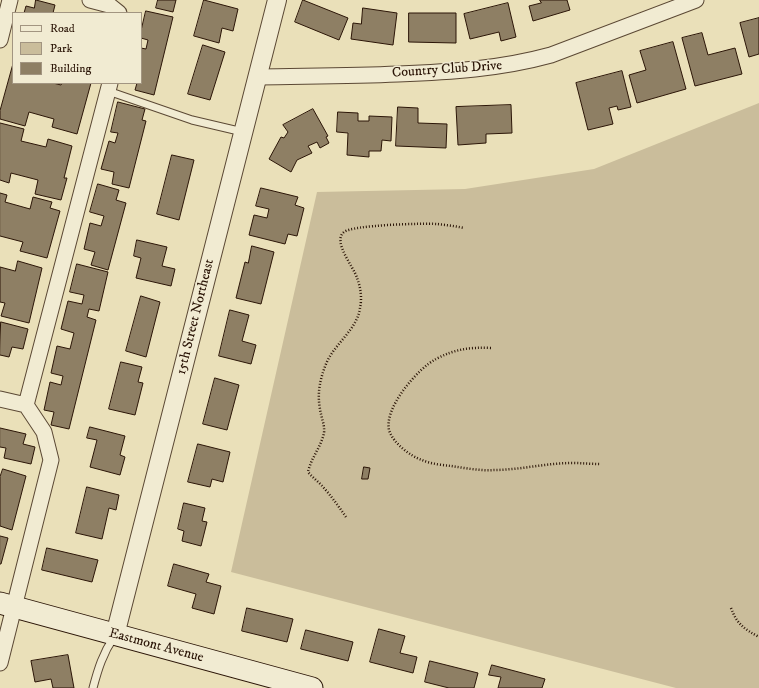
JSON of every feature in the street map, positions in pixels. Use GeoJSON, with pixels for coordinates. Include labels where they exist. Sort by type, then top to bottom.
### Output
{"type":"FeatureCollection","features":[{"type":"Feature","properties":{"kind":"main road","name":"Eastmont Avenue"},"geometry":{"type":"LineString","coordinates":[[7,605],[312,688]]}},
{"type":"Feature","properties":{"kind":"street"},"geometry":{"type":"LineString","coordinates":[[0,40],[10,0]]}},
{"type":"Feature","properties":{"kind":"street"},"geometry":{"type":"LineString","coordinates":[[90,0],[109,5],[118,12]]}},
{"type":"Feature","properties":{"kind":"street","name":"15th Street Northeast"},"geometry":{"type":"LineString","coordinates":[[115,635],[277,0]]}},
{"type":"Feature","properties":{"kind":"street","name":"Country Club Drive"},"geometry":{"type":"LineString","coordinates":[[258,77],[453,72],[502,66],[551,55],[696,0]]}},
{"type":"Feature","properties":{"kind":"street"},"geometry":{"type":"LineString","coordinates":[[26,405],[109,87]]}},
{"type":"Feature","properties":{"kind":"street"},"geometry":{"type":"LineString","coordinates":[[0,399],[26,405],[44,432],[51,460],[7,605],[0,663]]}},
{"type":"Feature","properties":{"kind":"lane"},"geometry":{"type":"LineString","coordinates":[[109,87],[192,120],[244,132]]}},
{"type":"Feature","properties":{"kind":"lane"},"geometry":{"type":"LineString","coordinates":[[93,688],[101,660],[115,635]]}},
{"type":"Feature","properties":{"kind":"path"},"geometry":{"type":"LineString","coordinates":[[346,517],[322,485],[308,472],[309,466],[324,431],[319,402],[319,391],[324,370],[333,350],[358,319],[360,307],[360,292],[357,278],[343,251],[340,243],[341,236],[350,228],[436,224],[464,228]]}},
{"type":"Feature","properties":{"kind":"path"},"geometry":{"type":"LineString","coordinates":[[491,348],[472,348],[455,351],[435,360],[417,374],[402,393],[392,410],[389,421],[390,430],[395,440],[410,454],[421,460],[431,463],[472,469],[493,470],[572,463],[600,464]]}},
{"type":"Feature","properties":{"kind":"path"},"geometry":{"type":"LineString","coordinates":[[731,608],[734,617],[739,624],[759,637]]}},
{"type":"Feature","properties":{"kind":"green space"},"geometry":{"type":"Polygon","coordinates":[[[759,103],[759,688],[676,688],[231,572],[317,192],[465,189],[594,169],[759,103]]]}},
{"type":"Feature","properties":{"kind":"building"},"geometry":{"type":"Polygon","coordinates":[[[36,0],[55,5],[53,12],[24,12],[26,6],[34,8],[36,0]]]}},
{"type":"Feature","properties":{"kind":"building"},"geometry":{"type":"Polygon","coordinates":[[[158,0],[176,0],[173,12],[156,8],[158,0]]]}},
{"type":"Feature","properties":{"kind":"building"},"geometry":{"type":"Polygon","coordinates":[[[204,0],[238,9],[233,31],[222,28],[219,43],[194,36],[204,0]]]}},
{"type":"Feature","properties":{"kind":"building"},"geometry":{"type":"Polygon","coordinates":[[[303,0],[348,18],[339,40],[295,22],[303,0]]]}},
{"type":"Feature","properties":{"kind":"building"},"geometry":{"type":"Polygon","coordinates":[[[540,0],[567,0],[570,10],[533,21],[529,6],[541,3],[540,0]]]}},
{"type":"Feature","properties":{"kind":"building"},"geometry":{"type":"Polygon","coordinates":[[[508,3],[516,37],[501,41],[499,32],[470,39],[464,14],[508,3]]]}},
{"type":"Feature","properties":{"kind":"building"},"geometry":{"type":"Polygon","coordinates":[[[363,8],[397,13],[393,45],[351,39],[353,23],[361,24],[363,8]]]}},
{"type":"Feature","properties":{"kind":"building"},"geometry":{"type":"Polygon","coordinates":[[[146,11],[173,17],[154,95],[135,90],[137,84],[142,84],[142,48],[146,49],[148,40],[142,38],[142,27],[146,11]]]}},
{"type":"Feature","properties":{"kind":"building"},"geometry":{"type":"Polygon","coordinates":[[[409,13],[456,13],[456,43],[409,42],[409,13]]]}},
{"type":"Feature","properties":{"kind":"building"},"geometry":{"type":"Polygon","coordinates":[[[759,18],[759,54],[749,57],[740,23],[759,18]]]}},
{"type":"Feature","properties":{"kind":"building"},"geometry":{"type":"Polygon","coordinates":[[[702,33],[708,55],[735,48],[742,74],[695,86],[682,38],[702,33]]]}},
{"type":"Feature","properties":{"kind":"building"},"geometry":{"type":"Polygon","coordinates":[[[673,42],[686,89],[637,103],[629,75],[646,70],[640,51],[673,42]]]}},
{"type":"Feature","properties":{"kind":"building"},"geometry":{"type":"Polygon","coordinates":[[[203,45],[225,52],[210,100],[188,94],[203,45]]]}},
{"type":"Feature","properties":{"kind":"building"},"geometry":{"type":"Polygon","coordinates":[[[12,68],[12,84],[91,84],[77,134],[52,127],[54,119],[29,112],[25,126],[0,119],[0,111],[12,68]]]}},
{"type":"Feature","properties":{"kind":"building"},"geometry":{"type":"Polygon","coordinates":[[[622,71],[631,107],[618,110],[617,106],[609,108],[613,124],[588,130],[576,83],[622,71]]]}},
{"type":"Feature","properties":{"kind":"building"},"geometry":{"type":"Polygon","coordinates":[[[118,102],[145,109],[142,120],[146,121],[129,188],[112,184],[114,172],[101,169],[109,141],[115,143],[118,133],[111,132],[118,102]]]}},
{"type":"Feature","properties":{"kind":"building"},"geometry":{"type":"Polygon","coordinates":[[[511,105],[512,133],[486,134],[486,143],[458,145],[456,107],[511,105]]]}},
{"type":"Feature","properties":{"kind":"building"},"geometry":{"type":"Polygon","coordinates":[[[398,107],[418,108],[418,123],[447,124],[446,148],[396,146],[398,107]]]}},
{"type":"Feature","properties":{"kind":"building"},"geometry":{"type":"Polygon","coordinates":[[[313,109],[328,136],[326,137],[329,143],[320,148],[317,142],[308,146],[312,153],[297,160],[291,172],[269,159],[281,137],[284,138],[288,132],[283,125],[313,109]]]}},
{"type":"Feature","properties":{"kind":"building"},"geometry":{"type":"Polygon","coordinates":[[[338,112],[358,113],[358,121],[369,121],[369,116],[392,117],[391,141],[382,140],[381,151],[369,151],[369,157],[347,155],[348,133],[337,132],[338,112]]]}},
{"type":"Feature","properties":{"kind":"building"},"geometry":{"type":"Polygon","coordinates":[[[0,123],[24,129],[21,141],[46,147],[48,139],[72,146],[64,178],[67,178],[61,200],[35,194],[38,180],[11,173],[9,183],[0,180],[0,123]]]}},
{"type":"Feature","properties":{"kind":"building"},"geometry":{"type":"Polygon","coordinates":[[[172,155],[194,160],[179,220],[157,214],[172,155]]]}},
{"type":"Feature","properties":{"kind":"building"},"geometry":{"type":"Polygon","coordinates":[[[98,184],[119,190],[116,200],[126,203],[108,270],[91,265],[95,252],[84,249],[90,223],[101,226],[104,216],[90,212],[98,184]]]}},
{"type":"Feature","properties":{"kind":"building"},"geometry":{"type":"Polygon","coordinates":[[[261,188],[298,197],[295,205],[304,208],[297,236],[288,234],[285,244],[249,235],[254,215],[267,218],[269,209],[256,206],[261,188]]]}},
{"type":"Feature","properties":{"kind":"building"},"geometry":{"type":"Polygon","coordinates":[[[0,193],[7,195],[5,202],[30,209],[33,197],[52,202],[50,208],[60,211],[47,258],[20,251],[23,242],[0,236],[0,193]]]}},
{"type":"Feature","properties":{"kind":"building"},"geometry":{"type":"Polygon","coordinates":[[[137,240],[167,247],[162,266],[175,269],[171,286],[136,278],[141,258],[134,256],[137,240]]]}},
{"type":"Feature","properties":{"kind":"building"},"geometry":{"type":"Polygon","coordinates":[[[252,246],[274,252],[261,304],[236,298],[245,262],[248,263],[252,246]]]}},
{"type":"Feature","properties":{"kind":"building"},"geometry":{"type":"Polygon","coordinates":[[[18,261],[42,268],[29,323],[1,316],[5,303],[0,302],[0,267],[15,271],[18,261]]]}},
{"type":"Feature","properties":{"kind":"building"},"geometry":{"type":"Polygon","coordinates":[[[77,264],[108,272],[99,311],[89,309],[87,317],[96,320],[69,429],[51,425],[54,412],[44,410],[50,382],[61,385],[63,376],[51,373],[57,346],[70,349],[74,333],[61,329],[68,301],[82,304],[84,295],[70,292],[77,264]]]}},
{"type":"Feature","properties":{"kind":"building"},"geometry":{"type":"Polygon","coordinates":[[[141,296],[160,302],[146,357],[126,351],[141,296]]]}},
{"type":"Feature","properties":{"kind":"building"},"geometry":{"type":"Polygon","coordinates":[[[230,310],[249,315],[242,341],[256,345],[251,364],[219,356],[230,310]]]}},
{"type":"Feature","properties":{"kind":"building"},"geometry":{"type":"Polygon","coordinates":[[[1,322],[28,329],[23,349],[12,347],[9,357],[0,355],[1,322]]]}},
{"type":"Feature","properties":{"kind":"building"},"geometry":{"type":"Polygon","coordinates":[[[121,362],[142,367],[138,382],[143,383],[135,415],[109,409],[121,362]]]}},
{"type":"Feature","properties":{"kind":"building"},"geometry":{"type":"Polygon","coordinates":[[[215,378],[239,385],[227,430],[203,424],[215,378]]]}},
{"type":"Feature","properties":{"kind":"building"},"geometry":{"type":"Polygon","coordinates":[[[90,427],[125,436],[120,455],[125,457],[120,475],[90,467],[97,440],[87,438],[90,427]]]}},
{"type":"Feature","properties":{"kind":"building"},"geometry":{"type":"Polygon","coordinates":[[[0,428],[26,434],[23,444],[35,447],[31,464],[4,458],[6,448],[0,447],[0,428]]]}},
{"type":"Feature","properties":{"kind":"building"},"geometry":{"type":"Polygon","coordinates":[[[198,444],[230,452],[223,482],[212,479],[210,487],[188,482],[198,444]]]}},
{"type":"Feature","properties":{"kind":"building"},"geometry":{"type":"Polygon","coordinates":[[[364,467],[370,468],[368,479],[362,479],[364,467]]]}},
{"type":"Feature","properties":{"kind":"building"},"geometry":{"type":"Polygon","coordinates":[[[3,469],[26,476],[12,530],[0,526],[0,477],[3,469]]]}},
{"type":"Feature","properties":{"kind":"building"},"geometry":{"type":"Polygon","coordinates":[[[87,487],[119,495],[116,510],[109,508],[102,539],[76,533],[87,487]]]}},
{"type":"Feature","properties":{"kind":"building"},"geometry":{"type":"Polygon","coordinates":[[[184,503],[205,508],[202,521],[207,522],[201,546],[182,541],[184,531],[178,529],[184,503]]]}},
{"type":"Feature","properties":{"kind":"building"},"geometry":{"type":"Polygon","coordinates":[[[0,536],[8,538],[1,564],[0,564],[0,536]]]}},
{"type":"Feature","properties":{"kind":"building"},"geometry":{"type":"Polygon","coordinates":[[[47,548],[98,560],[92,582],[42,570],[47,548]]]}},
{"type":"Feature","properties":{"kind":"building"},"geometry":{"type":"Polygon","coordinates":[[[174,564],[209,574],[206,582],[221,586],[214,614],[192,608],[196,594],[168,586],[174,564]]]}},
{"type":"Feature","properties":{"kind":"building"},"geometry":{"type":"Polygon","coordinates":[[[247,608],[293,619],[287,642],[242,631],[247,608]]]}},
{"type":"Feature","properties":{"kind":"building"},"geometry":{"type":"Polygon","coordinates":[[[379,629],[405,636],[400,653],[417,657],[413,673],[370,662],[379,629]]]}},
{"type":"Feature","properties":{"kind":"building"},"geometry":{"type":"Polygon","coordinates":[[[306,630],[353,642],[348,661],[301,649],[306,630]]]}},
{"type":"Feature","properties":{"kind":"building"},"geometry":{"type":"Polygon","coordinates":[[[68,655],[74,688],[53,688],[51,679],[35,682],[31,661],[68,655]]]}},
{"type":"Feature","properties":{"kind":"building"},"geometry":{"type":"Polygon","coordinates":[[[430,661],[478,673],[474,688],[449,688],[425,682],[430,661]]]}},
{"type":"Feature","properties":{"kind":"building"},"geometry":{"type":"Polygon","coordinates":[[[492,665],[545,679],[542,688],[498,688],[501,677],[489,675],[492,665]]]}}]}
